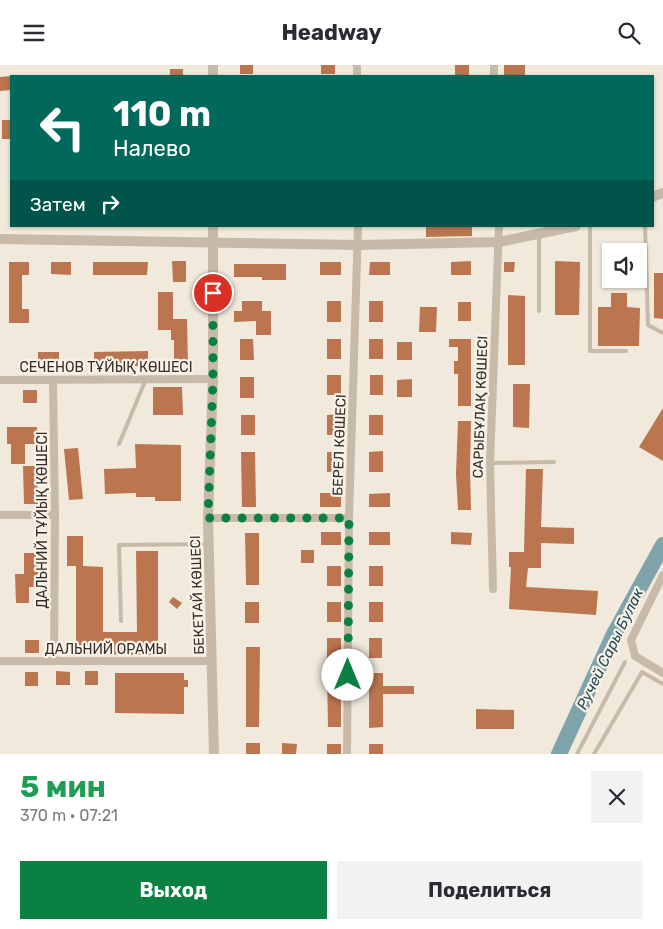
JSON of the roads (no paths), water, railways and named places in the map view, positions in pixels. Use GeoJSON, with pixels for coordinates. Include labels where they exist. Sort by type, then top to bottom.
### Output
{"type":"FeatureCollection","features":[{"type":"Feature","properties":{"kind":"street","name":"БЕКЕТАЙ КӨШЕСІ"},"geometry":{"type":"LineString","coordinates":[[213,227],[213,379],[208,518],[214,754]]}},
{"type":"Feature","properties":{"kind":"street","name":"БЕРЕЛ КӨШЕСІ"},"geometry":{"type":"LineString","coordinates":[[347,754],[349,518],[358,227]]}},
{"type":"Feature","properties":{"kind":"street","name":"САРЫБҰЛАҚ КӨШЕСІ"},"geometry":{"type":"LineString","coordinates":[[493,589],[490,463],[499,227]]}},
{"type":"Feature","properties":{"kind":"street"},"geometry":{"type":"LineString","coordinates":[[0,239],[213,241],[358,245],[499,242],[571,227]]}},
{"type":"Feature","properties":{"kind":"street","name":"СЕЧЕНОВ ТҰЙЫҚ КӨШЕСІ"},"geometry":{"type":"LineString","coordinates":[[0,380],[213,379]]}},
{"type":"Feature","properties":{"kind":"street","name":"ДАЛЬНИЙ ТҰЙЫҚ КӨШЕСІ"},"geometry":{"type":"LineString","coordinates":[[53,380],[55,515],[54,661]]}},
{"type":"Feature","properties":{"kind":"street"},"geometry":{"type":"LineString","coordinates":[[0,515],[55,515]]}},
{"type":"Feature","properties":{"kind":"street"},"geometry":{"type":"LineString","coordinates":[[208,518],[349,518]]}},
{"type":"Feature","properties":{"kind":"street"},"geometry":{"type":"LineString","coordinates":[[663,575],[631,640],[636,656],[663,673]]}},
{"type":"Feature","properties":{"kind":"street","name":"ДАЛЬНИЙ ОРАМЫ"},"geometry":{"type":"LineString","coordinates":[[0,661],[212,661]]}},
{"type":"Feature","properties":{"kind":"lane"},"geometry":{"type":"LineString","coordinates":[[590,227],[590,351],[626,351]]}},
{"type":"Feature","properties":{"kind":"lane"},"geometry":{"type":"LineString","coordinates":[[645,227],[648,325],[663,333]]}},
{"type":"Feature","properties":{"kind":"lane"},"geometry":{"type":"LineString","coordinates":[[539,234],[539,311]]}},
{"type":"Feature","properties":{"kind":"lane"},"geometry":{"type":"LineString","coordinates":[[119,444],[146,379]]}},
{"type":"Feature","properties":{"kind":"lane"},"geometry":{"type":"LineString","coordinates":[[490,463],[554,462]]}},
{"type":"Feature","properties":{"kind":"lane"},"geometry":{"type":"LineString","coordinates":[[120,621],[119,545],[209,544]]}},
{"type":"Feature","properties":{"kind":"lane"},"geometry":{"type":"LineString","coordinates":[[577,754],[625,662]]}},
{"type":"Feature","properties":{"kind":"lane"},"geometry":{"type":"LineString","coordinates":[[594,754],[642,672],[663,684]]}},
{"type":"Feature","properties":{"kind":"waterway","name":"Ручей Сары Булак"},"geometry":{"type":"LineString","coordinates":[[559,754],[614,634],[663,545]]}}]}
